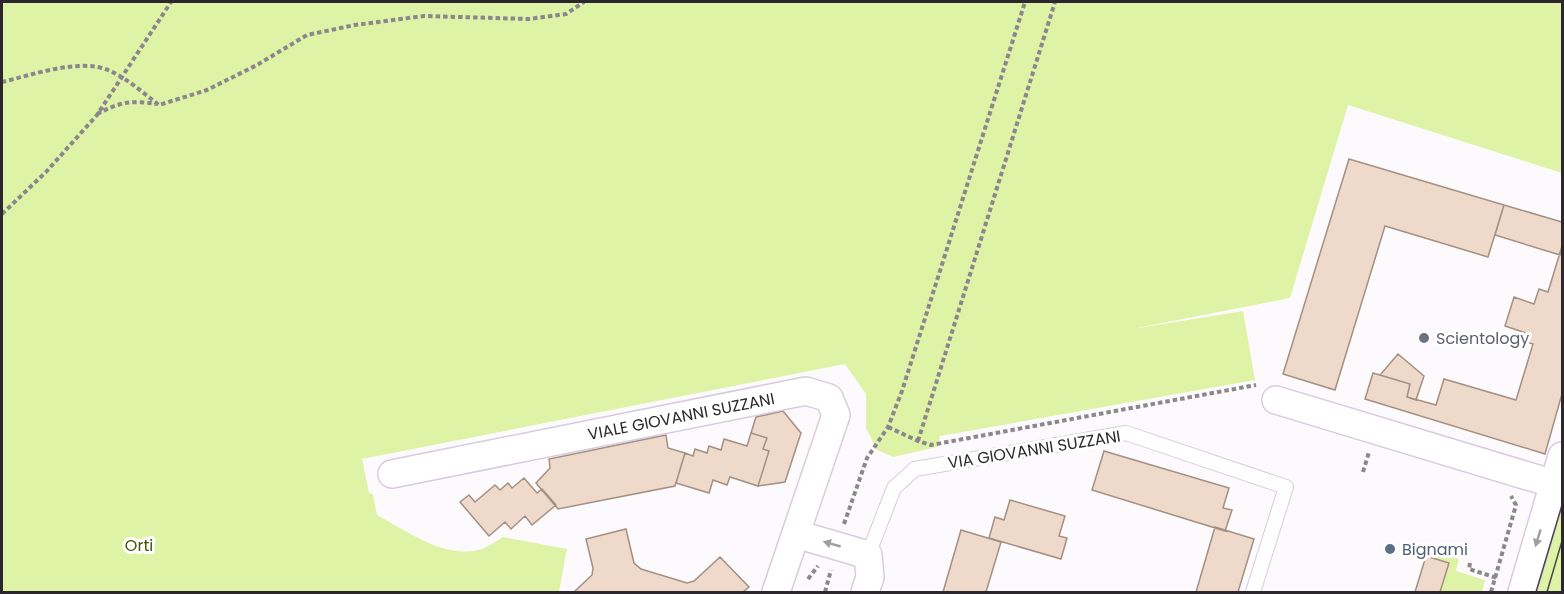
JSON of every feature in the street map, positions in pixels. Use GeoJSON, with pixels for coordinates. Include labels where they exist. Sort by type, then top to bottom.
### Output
{"type":"FeatureCollection","features":[{"type":"Feature","properties":{"kind":"street","name":"VIALE GIOVANNI SUZZANI"},"geometry":{"type":"LineString","coordinates":[[392,474],[806,391],[829,398],[836,415],[776,592]]}},
{"type":"Feature","properties":{"kind":"street"},"geometry":{"type":"LineString","coordinates":[[1276,400],[1554,484]]}},
{"type":"Feature","properties":{"kind":"street"},"geometry":{"type":"LineString","coordinates":[[1513,586],[1563,456]]}},
{"type":"Feature","properties":{"kind":"street"},"geometry":{"type":"LineString","coordinates":[[796,534],[868,555],[870,577],[865,592]]}},
{"type":"Feature","properties":{"kind":"lane","name":"VIA GIOVANNI SUZZANI"},"geometry":{"type":"LineString","coordinates":[[868,555],[894,488],[915,469],[1126,433],[1286,487],[1253,592]]}},
{"type":"Feature","properties":{"kind":"path"},"geometry":{"type":"LineString","coordinates":[[2,213],[46,172],[97,115],[171,2]]}},
{"type":"Feature","properties":{"kind":"path"},"geometry":{"type":"LineString","coordinates":[[97,115],[116,104],[136,101],[159,105],[207,90],[257,65],[307,35],[424,16],[528,19],[566,14],[584,2]]}},
{"type":"Feature","properties":{"kind":"path"},"geometry":{"type":"LineString","coordinates":[[840,532],[867,458],[888,427],[902,391],[1025,2]]}},
{"type":"Feature","properties":{"kind":"path"},"geometry":{"type":"LineString","coordinates":[[918,441],[1055,2]]}},
{"type":"Feature","properties":{"kind":"path"},"geometry":{"type":"LineString","coordinates":[[2,82],[77,65],[106,69],[159,105]]}},
{"type":"Feature","properties":{"kind":"path"},"geometry":{"type":"LineString","coordinates":[[888,427],[932,445],[1265,384],[1276,400]]}},
{"type":"Feature","properties":{"kind":"path"},"geometry":{"type":"LineString","coordinates":[[1491,592],[1516,505],[1494,466]]}},
{"type":"Feature","properties":{"kind":"path"},"geometry":{"type":"LineString","coordinates":[[805,583],[824,558]]}},
{"type":"Feature","properties":{"kind":"path"},"geometry":{"type":"LineString","coordinates":[[825,592],[834,559]]}},
{"type":"Feature","properties":{"kind":"path"},"geometry":{"type":"LineString","coordinates":[[1470,563],[1469,569],[1513,586]]}},
{"type":"Feature","properties":{"kind":"green space","name":"Orti"},"geometry":{"type":"Polygon","coordinates":[[[2,2],[1562,2],[1562,173],[1348,105],[1290,298],[1132,329],[1243,311],[1255,380],[940,436],[937,447],[893,457],[877,450],[866,428],[866,394],[845,364],[362,459],[369,493],[373,494],[377,515],[441,548],[454,551],[482,549],[503,537],[567,549],[559,592],[2,592],[2,2]]]}},
{"type":"Feature","properties":{"kind":"green space"},"geometry":{"type":"Polygon","coordinates":[[[1562,480],[1562,592],[1529,592],[1562,480]]]}},
{"type":"Feature","properties":{"kind":"green space"},"geometry":{"type":"Polygon","coordinates":[[[1428,550],[1459,559],[1456,571],[1485,580],[1482,592],[1440,592],[1448,563],[1426,556],[1428,550]]]}},
{"type":"Feature","properties":{"kind":"building"},"geometry":{"type":"Polygon","coordinates":[[[1349,159],[1504,205],[1488,257],[1385,226],[1335,390],[1283,374],[1349,159]]]}},
{"type":"Feature","properties":{"kind":"building"},"geometry":{"type":"Polygon","coordinates":[[[1504,205],[1562,222],[1560,255],[1495,235],[1504,205]]]}},
{"type":"Feature","properties":{"kind":"building"},"geometry":{"type":"Polygon","coordinates":[[[1562,246],[1562,394],[1545,454],[1365,399],[1373,373],[1410,384],[1407,397],[1436,405],[1444,379],[1516,400],[1533,344],[1523,341],[1526,333],[1505,326],[1514,297],[1534,304],[1539,289],[1548,292],[1562,246]]]}},
{"type":"Feature","properties":{"kind":"building"},"geometry":{"type":"Polygon","coordinates":[[[1398,354],[1424,376],[1416,400],[1407,397],[1410,384],[1380,375],[1398,354]]]}},
{"type":"Feature","properties":{"kind":"building"},"geometry":{"type":"Polygon","coordinates":[[[783,411],[801,433],[785,482],[758,486],[769,451],[763,449],[767,438],[751,433],[756,417],[783,411]]]}},
{"type":"Feature","properties":{"kind":"building"},"geometry":{"type":"Polygon","coordinates":[[[751,433],[767,438],[763,449],[769,451],[758,486],[730,477],[727,485],[713,480],[709,493],[676,483],[685,453],[693,456],[695,449],[707,453],[709,446],[721,450],[724,439],[747,446],[751,433]]]}},
{"type":"Feature","properties":{"kind":"building"},"geometry":{"type":"Polygon","coordinates":[[[666,435],[668,448],[685,453],[675,486],[558,509],[536,483],[550,468],[549,459],[666,435]]]}},
{"type":"Feature","properties":{"kind":"building"},"geometry":{"type":"Polygon","coordinates":[[[1104,451],[1229,488],[1223,508],[1232,510],[1225,531],[1092,490],[1104,451]]]}},
{"type":"Feature","properties":{"kind":"building"},"geometry":{"type":"Polygon","coordinates":[[[524,478],[537,493],[542,489],[556,505],[532,525],[525,516],[511,529],[505,522],[489,536],[460,502],[469,495],[475,502],[495,485],[500,490],[508,483],[512,488],[524,478]]]}},
{"type":"Feature","properties":{"kind":"building"},"geometry":{"type":"Polygon","coordinates":[[[1010,500],[1065,516],[1059,536],[1067,538],[1061,559],[989,538],[995,517],[1004,520],[1010,500]]]}},
{"type":"Feature","properties":{"kind":"building"},"geometry":{"type":"Polygon","coordinates":[[[1215,527],[1254,539],[1238,592],[1196,592],[1215,527]]]}},
{"type":"Feature","properties":{"kind":"building"},"geometry":{"type":"Polygon","coordinates":[[[626,529],[634,563],[641,569],[687,583],[694,581],[720,557],[749,587],[743,592],[574,592],[592,575],[593,568],[586,539],[626,529]]]}},
{"type":"Feature","properties":{"kind":"building"},"geometry":{"type":"Polygon","coordinates":[[[961,530],[1001,542],[986,592],[943,592],[961,530]]]}},
{"type":"Feature","properties":{"kind":"building"},"geometry":{"type":"Polygon","coordinates":[[[1426,556],[1449,563],[1440,592],[1415,592],[1426,556]]]}},
{"type":"Feature","properties":{"kind":"tram line"},"geometry":{"type":"LineString","coordinates":[[1536,592],[1562,505]]}},
{"type":"Feature","properties":{"kind":"tram line"},"geometry":{"type":"LineString","coordinates":[[1547,592],[1562,541]]}},
{"type":"Feature","properties":{"kind":"place","name":"Scientology"},"geometry":{"type":"Point","coordinates":[1424,338]}},
{"type":"Feature","properties":{"kind":"place","name":"Bignami"},"geometry":{"type":"Point","coordinates":[1390,549]}}]}
